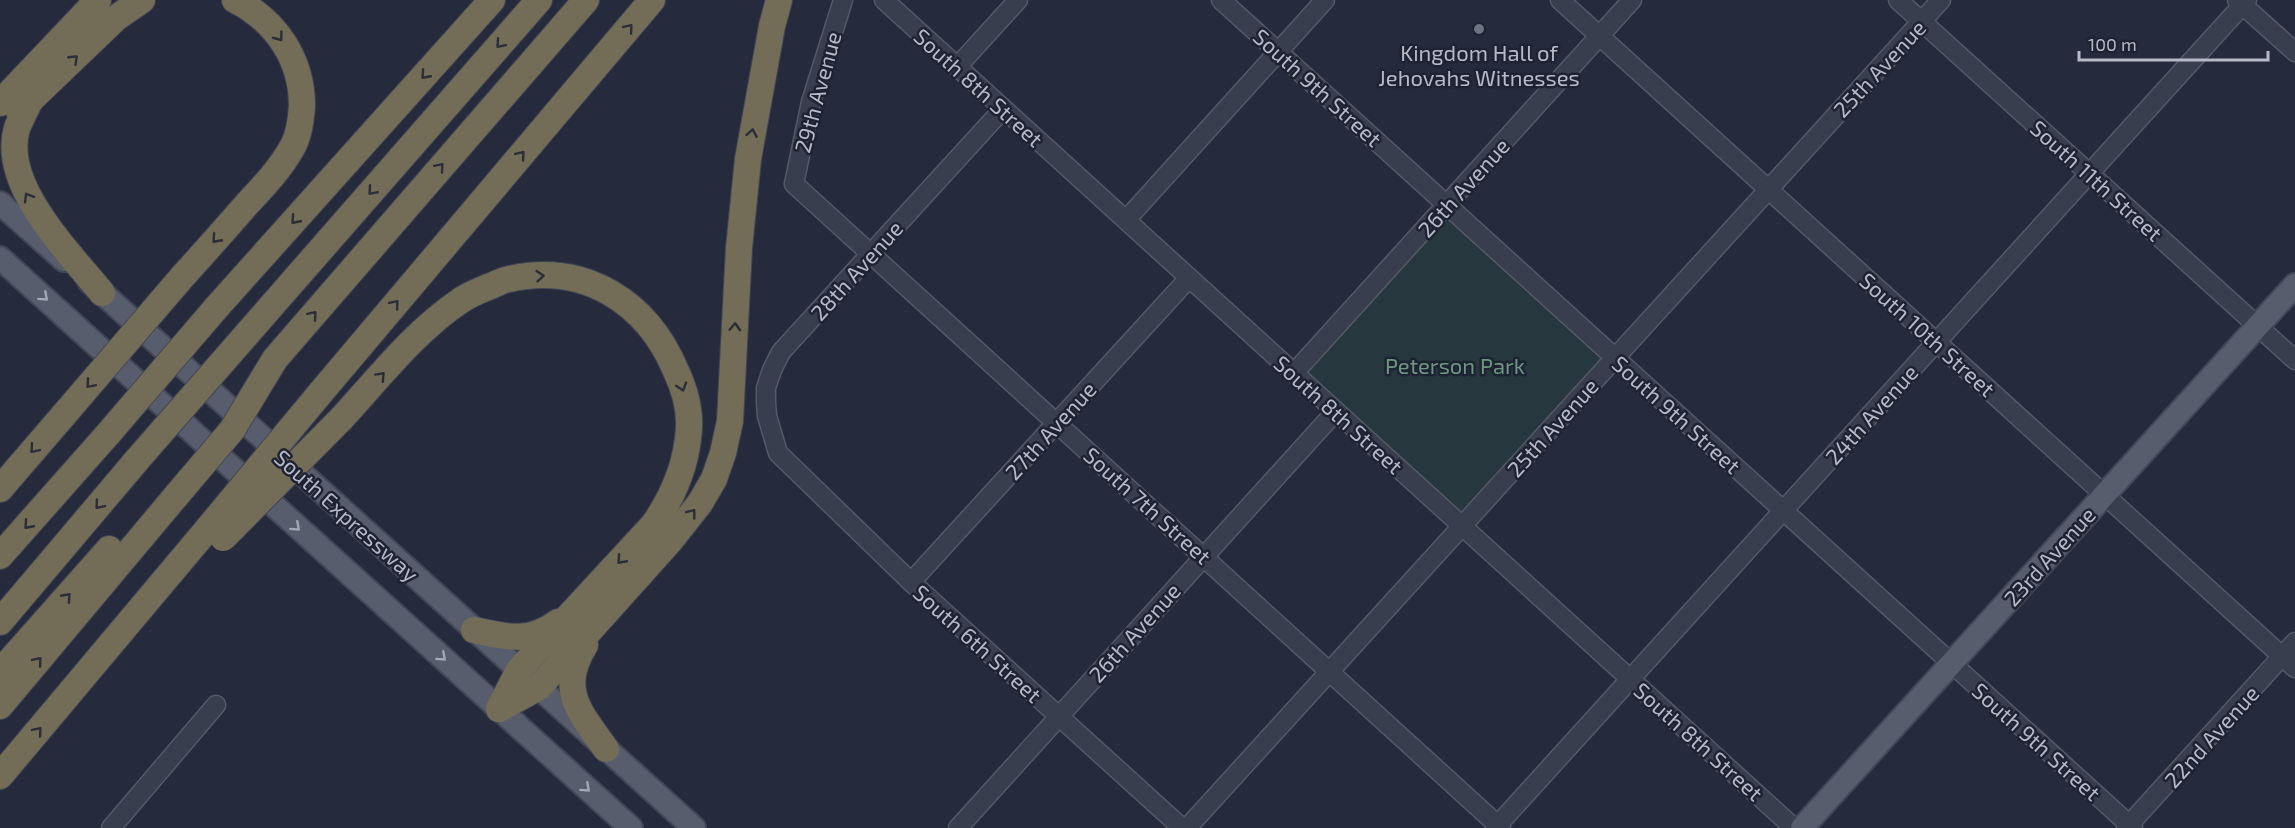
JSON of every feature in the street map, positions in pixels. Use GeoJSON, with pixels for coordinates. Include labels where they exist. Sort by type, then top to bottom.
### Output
{"type":"FeatureCollection","features":[{"type":"Feature","properties":{"kind":"highway"},"geometry":{"type":"LineString","coordinates":[[0,131],[13,96],[98,0]]}},
{"type":"Feature","properties":{"kind":"highway"},"geometry":{"type":"LineString","coordinates":[[13,96],[142,0]]}},
{"type":"Feature","properties":{"kind":"highway"},"geometry":{"type":"LineString","coordinates":[[0,489],[183,276],[272,177],[294,145],[302,116],[300,82],[295,64],[287,47],[265,20],[235,0]]}},
{"type":"Feature","properties":{"kind":"highway"},"geometry":{"type":"LineString","coordinates":[[0,556],[216,308],[492,0]]}},
{"type":"Feature","properties":{"kind":"highway"},"geometry":{"type":"LineString","coordinates":[[0,622],[137,460],[539,0]]}},
{"type":"Feature","properties":{"kind":"highway"},"geometry":{"type":"LineString","coordinates":[[0,706],[275,359],[586,0]]}},
{"type":"Feature","properties":{"kind":"highway"},"geometry":{"type":"LineString","coordinates":[[216,532],[316,397],[652,0]]}},
{"type":"Feature","properties":{"kind":"highway"},"geometry":{"type":"LineString","coordinates":[[499,709],[539,687],[670,541],[700,503],[714,479],[730,421],[739,248],[748,159],[772,26],[779,0]]}},
{"type":"Feature","properties":{"kind":"highway"},"geometry":{"type":"LineString","coordinates":[[13,96],[17,129],[14,149],[16,172],[21,186],[30,202],[102,293]]}},
{"type":"Feature","properties":{"kind":"highway"},"geometry":{"type":"LineString","coordinates":[[0,776],[159,587],[340,419],[423,331],[461,299],[508,279],[550,274],[591,282],[625,300],[646,321],[666,347],[687,403],[689,426],[687,450],[680,477],[669,502],[654,524],[519,670],[499,709]]}},
{"type":"Feature","properties":{"kind":"highway"},"geometry":{"type":"LineString","coordinates":[[0,672],[171,491]]}},
{"type":"Feature","properties":{"kind":"highway"},"geometry":{"type":"LineString","coordinates":[[474,630],[509,638],[531,636],[549,628],[588,597]]}},
{"type":"Feature","properties":{"kind":"highway"},"geometry":{"type":"LineString","coordinates":[[606,749],[580,713],[572,693],[571,679],[574,664],[612,604]]}},
{"type":"Feature","properties":{"kind":"main road","name":"South Expressway"},"geometry":{"type":"LineString","coordinates":[[0,203],[694,828]]}},
{"type":"Feature","properties":{"kind":"main road","name":"South Expressway"},"geometry":{"type":"LineString","coordinates":[[0,258],[631,828]]}},
{"type":"Feature","properties":{"kind":"main road","name":"23rd Avenue"},"geometry":{"type":"LineString","coordinates":[[1802,828],[2295,285]]}},
{"type":"Feature","properties":{"kind":"street","name":"29th Avenue"},"geometry":{"type":"LineString","coordinates":[[794,184],[814,91],[843,0]]}},
{"type":"Feature","properties":{"kind":"street","name":"South 8th Street"},"geometry":{"type":"LineString","coordinates":[[884,0],[1794,828]]}},
{"type":"Feature","properties":{"kind":"street"},"geometry":{"type":"LineString","coordinates":[[957,67],[1018,0]]}},
{"type":"Feature","properties":{"kind":"street","name":"South 9th Street"},"geometry":{"type":"LineString","coordinates":[[1221,0],[2130,827]]}},
{"type":"Feature","properties":{"kind":"street"},"geometry":{"type":"LineString","coordinates":[[1126,220],[1325,0]]}},
{"type":"Feature","properties":{"kind":"street","name":"South 10th Street"},"geometry":{"type":"LineString","coordinates":[[1560,0],[2289,662]]}},
{"type":"Feature","properties":{"kind":"street","name":"26th Avenue"},"geometry":{"type":"LineString","coordinates":[[1294,373],[1632,0]]}},
{"type":"Feature","properties":{"kind":"street","name":"South 11th Street"},"geometry":{"type":"LineString","coordinates":[[1898,0],[2295,360]]}},
{"type":"Feature","properties":{"kind":"street","name":"25th Avenue"},"geometry":{"type":"LineString","coordinates":[[1187,828],[1941,0]]}},
{"type":"Feature","properties":{"kind":"street"},"geometry":{"type":"LineString","coordinates":[[2242,2],[2295,52]]}},
{"type":"Feature","properties":{"kind":"street","name":"24th Avenue"},"geometry":{"type":"LineString","coordinates":[[1498,827],[2242,2]]}},
{"type":"Feature","properties":{"kind":"street","name":"28th Avenue"},"geometry":{"type":"LineString","coordinates":[[778,453],[767,416],[766,388],[772,370],[782,352],[1003,109]]}},
{"type":"Feature","properties":{"kind":"street","name":"South 7th Street"},"geometry":{"type":"LineString","coordinates":[[794,184],[1330,671],[1498,827]]}},
{"type":"Feature","properties":{"kind":"street","name":"27th Avenue"},"geometry":{"type":"LineString","coordinates":[[911,582],[1189,278]]}},
{"type":"Feature","properties":{"kind":"street","name":"26th Avenue"},"geometry":{"type":"LineString","coordinates":[[958,828],[1336,411]]}},
{"type":"Feature","properties":{"kind":"street","name":"South 6th Street"},"geometry":{"type":"LineString","coordinates":[[778,453],[911,582],[1182,828]]}},
{"type":"Feature","properties":{"kind":"street","name":"22nd Avenue"},"geometry":{"type":"LineString","coordinates":[[2130,827],[2289,662],[2295,642]]}},
{"type":"Feature","properties":{"kind":"street"},"geometry":{"type":"LineString","coordinates":[[111,828],[216,705]]}},
{"type":"Feature","properties":{"kind":"green space","name":"Peterson Park"},"geometry":{"type":"Polygon","coordinates":[[[1447,205],[1615,358],[1462,526],[1294,373],[1447,205]]]}},
{"type":"Feature","properties":{"kind":"place","name":"Kingdom Hall of Jehovahs Witnesses"},"geometry":{"type":"Point","coordinates":[1479,29]}}]}
